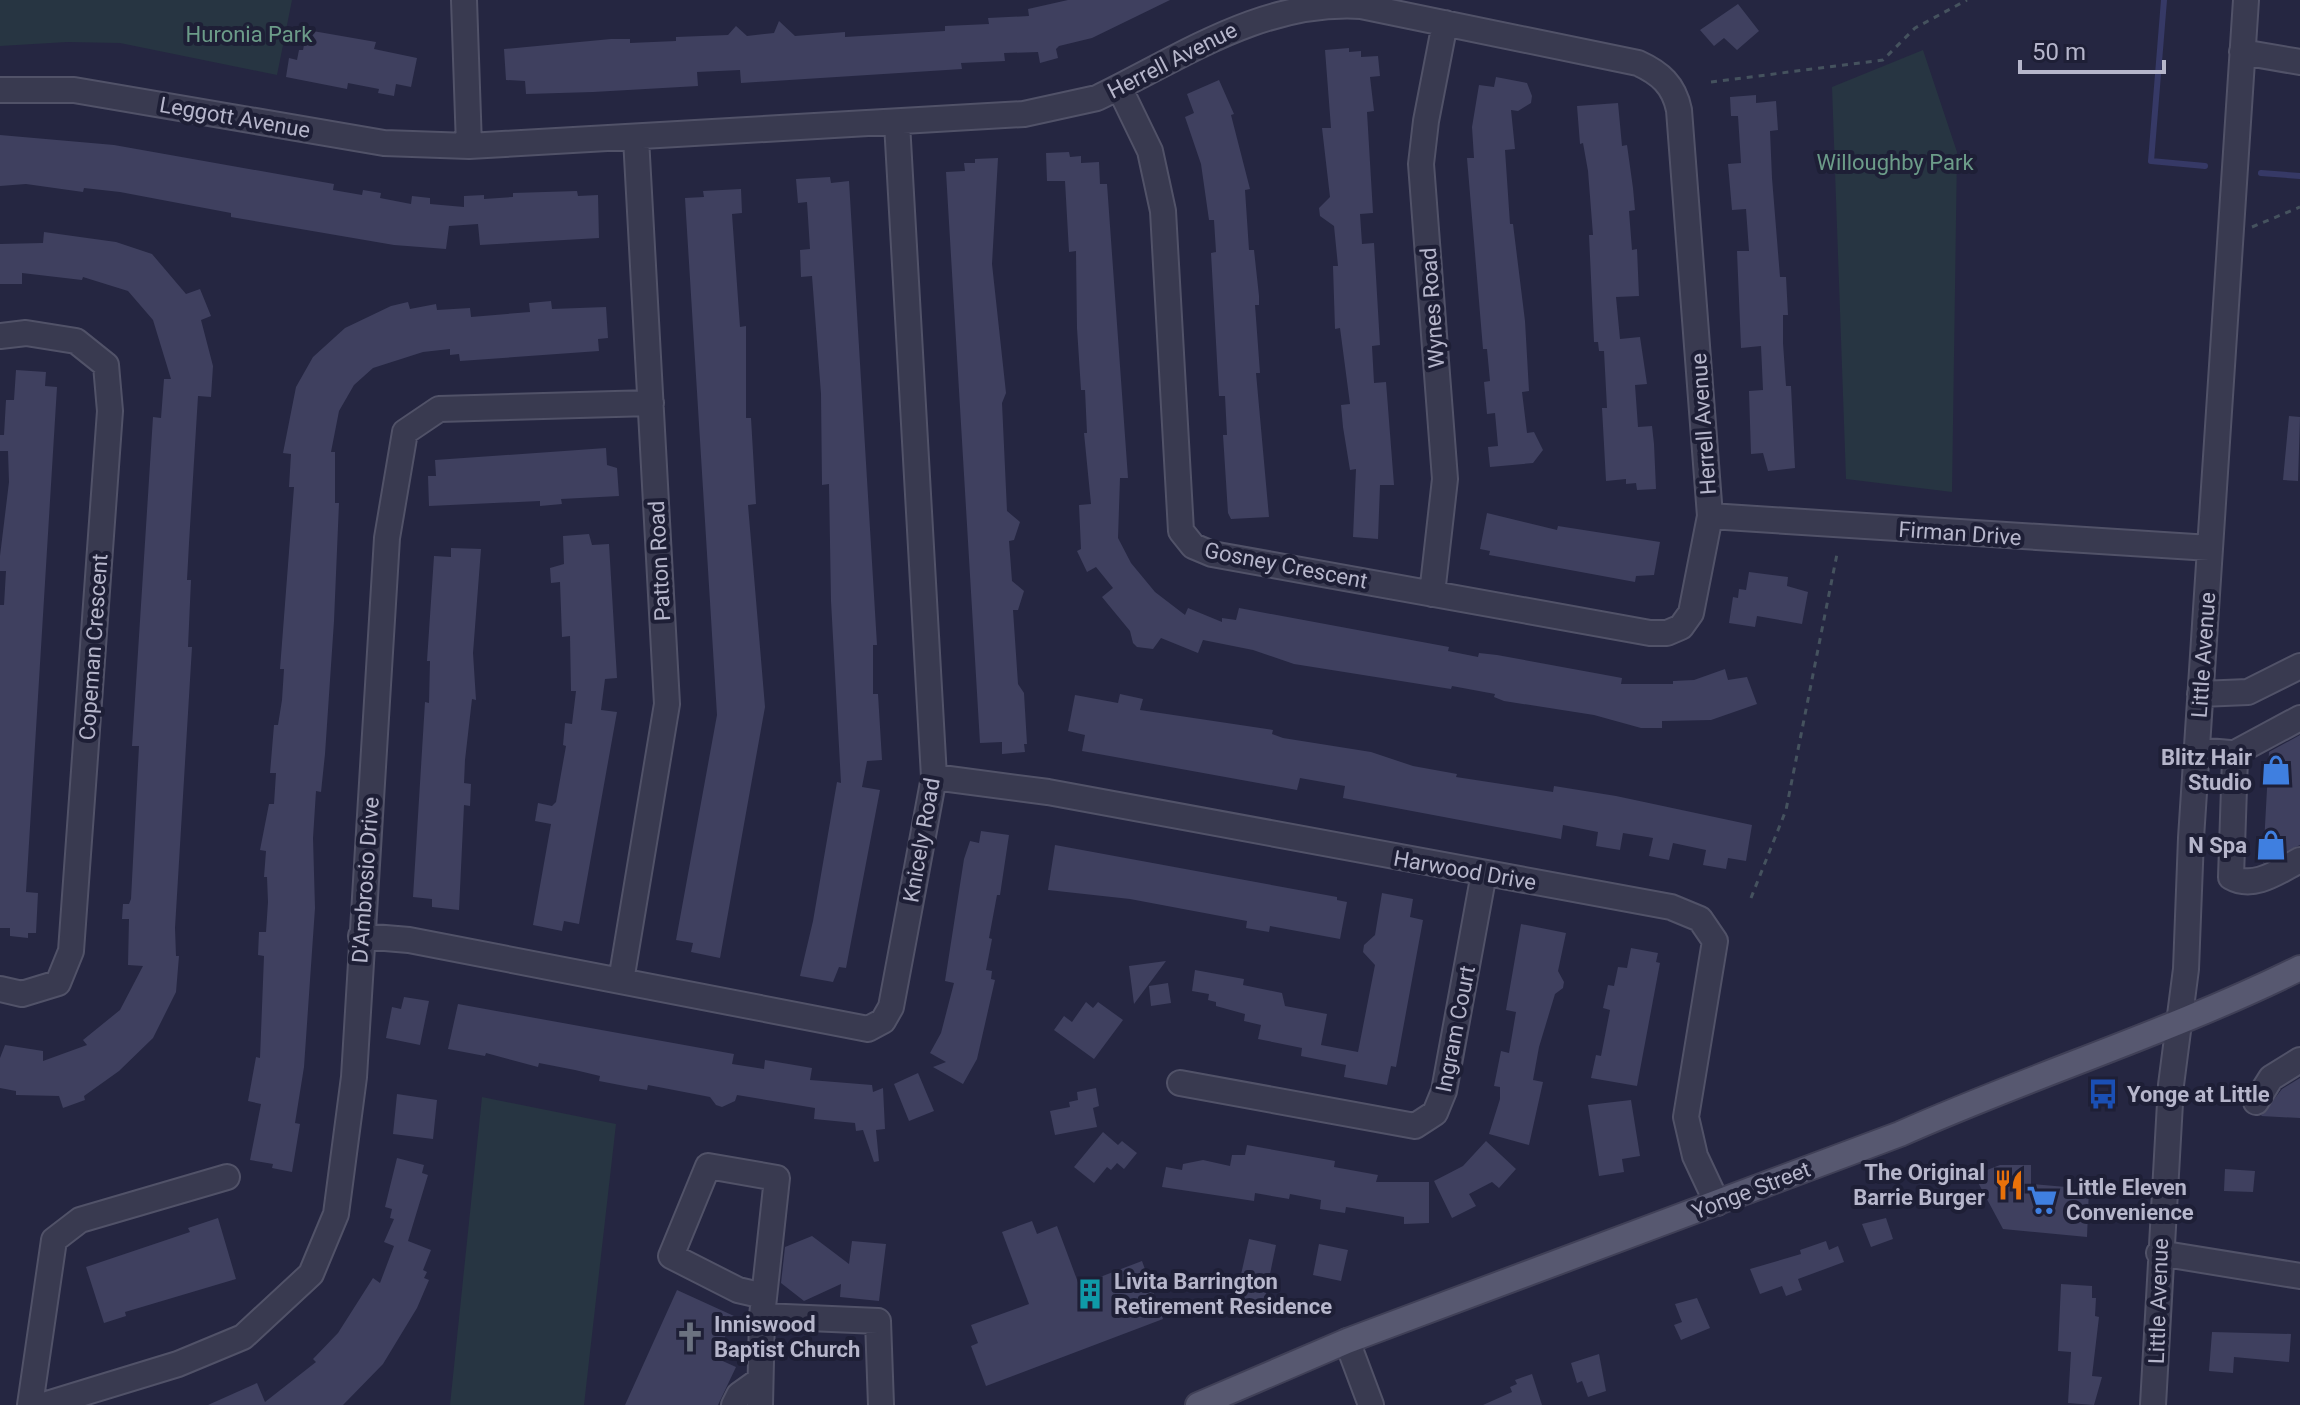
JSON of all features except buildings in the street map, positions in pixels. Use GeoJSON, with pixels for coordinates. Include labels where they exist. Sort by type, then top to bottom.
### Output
{"type":"FeatureCollection","features":[{"type":"Feature","properties":{"kind":"main road","name":"Yonge Street"},"geometry":{"type":"LineString","coordinates":[[1198,1405],[1347,1341],[1717,1203],[2245,995],[2300,968]]}},
{"type":"Feature","properties":{"kind":"street"},"geometry":{"type":"LineString","coordinates":[[464,0],[469,146]]}},
{"type":"Feature","properties":{"kind":"street","name":"Little Avenue"},"geometry":{"type":"LineString","coordinates":[[2153,1405],[2159,1253],[2171,1085],[2186,969],[2196,750],[2246,0]]}},
{"type":"Feature","properties":{"kind":"street","name":"Herrell Avenue"},"geometry":{"type":"LineString","coordinates":[[469,146],[897,123],[1047,111],[1097,98],[1253,20],[1293,8],[1325,4],[1361,6],[1638,63],[1658,72],[1676,94],[1710,516]]}},
{"type":"Feature","properties":{"kind":"street","name":"Wynes Road"},"geometry":{"type":"LineString","coordinates":[[1432,594],[1441,543],[1445,479],[1421,164],[1445,23]]}},
{"type":"Feature","properties":{"kind":"street"},"geometry":{"type":"LineString","coordinates":[[2242,52],[2300,62]]}},
{"type":"Feature","properties":{"kind":"street","name":"Gosney Crescent"},"geometry":{"type":"LineString","coordinates":[[1119,87],[1150,151],[1163,211],[1181,531],[1186,540],[1212,554],[1667,633],[1681,627],[1691,613],[1710,516]]}},
{"type":"Feature","properties":{"kind":"street","name":"Leggott Avenue"},"geometry":{"type":"LineString","coordinates":[[0,90],[74,90],[384,143],[469,146]]}},
{"type":"Feature","properties":{"kind":"street","name":"Knicely Road"},"geometry":{"type":"LineString","coordinates":[[361,936],[409,940],[868,1029],[883,1021],[891,1007],[934,777],[897,123]]}},
{"type":"Feature","properties":{"kind":"street","name":"Patton Road"},"geometry":{"type":"LineString","coordinates":[[621,981],[667,704],[636,138]]}},
{"type":"Feature","properties":{"kind":"street","name":"Copeman Crescent"},"geometry":{"type":"LineString","coordinates":[[0,336],[26,333],[76,341],[106,365],[110,411],[71,951],[58,983],[22,994],[0,989]]}},
{"type":"Feature","properties":{"kind":"street","name":"D'Ambrosio Drive"},"geometry":{"type":"LineString","coordinates":[[44,1405],[178,1364],[243,1337],[311,1274],[336,1214],[354,1077],[387,538],[405,432],[439,409],[651,403]]}},
{"type":"Feature","properties":{"kind":"street","name":"Firman Drive"},"geometry":{"type":"LineString","coordinates":[[1710,516],[2210,548]]}},
{"type":"Feature","properties":{"kind":"street"},"geometry":{"type":"LineString","coordinates":[[2200,694],[2248,692],[2300,666]]}},
{"type":"Feature","properties":{"kind":"street"},"geometry":{"type":"LineString","coordinates":[[2196,750],[2233,754],[2300,718]]}},
{"type":"Feature","properties":{"kind":"street"},"geometry":{"type":"LineString","coordinates":[[2233,754],[2231,877],[2248,883],[2300,860]]}},
{"type":"Feature","properties":{"kind":"street","name":"Harwood Drive"},"geometry":{"type":"LineString","coordinates":[[934,777],[1048,792],[1671,907],[1707,926],[1715,941],[1686,1117],[1695,1156],[1717,1203]]}},
{"type":"Feature","properties":{"kind":"street","name":"Ingram Court"},"geometry":{"type":"LineString","coordinates":[[1180,1083],[1415,1126],[1429,1120],[1444,1091],[1484,873]]}},
{"type":"Feature","properties":{"kind":"street"},"geometry":{"type":"LineString","coordinates":[[2256,1102],[2271,1078],[2300,1060]]}},
{"type":"Feature","properties":{"kind":"street"},"geometry":{"type":"LineString","coordinates":[[760,1405],[763,1306],[777,1178],[708,1166],[671,1256],[763,1306],[878,1321],[881,1405]]}},
{"type":"Feature","properties":{"kind":"street"},"geometry":{"type":"LineString","coordinates":[[30,1405],[54,1240],[80,1220],[227,1177]]}},
{"type":"Feature","properties":{"kind":"street"},"geometry":{"type":"LineString","coordinates":[[2159,1253],[2300,1276]]}},
{"type":"Feature","properties":{"kind":"street"},"geometry":{"type":"LineString","coordinates":[[1347,1341],[1371,1405]]}},
{"type":"Feature","properties":{"kind":"street"},"geometry":{"type":"LineString","coordinates":[[734,1405],[739,1395],[760,1380]]}},
{"type":"Feature","properties":{"kind":"path"},"geometry":{"type":"LineString","coordinates":[[1711,82],[1883,60],[1915,28],[1967,0]]}},
{"type":"Feature","properties":{"kind":"path"},"geometry":{"type":"LineString","coordinates":[[2251,227],[2300,207]]}},
{"type":"Feature","properties":{"kind":"path"},"geometry":{"type":"LineString","coordinates":[[1751,898],[1786,810],[1837,554]]}},
{"type":"Feature","properties":{"kind":"green space","name":"Huronia Park"},"geometry":{"type":"Polygon","coordinates":[[[0,0],[292,0],[277,75],[120,43],[0,46],[0,0]]]}},
{"type":"Feature","properties":{"kind":"green space","name":"Willoughby Park"},"geometry":{"type":"Polygon","coordinates":[[[1923,50],[1957,152],[1952,492],[1846,479],[1832,87],[1923,50]]]}},
{"type":"Feature","properties":{"kind":"green space"},"geometry":{"type":"Polygon","coordinates":[[[482,1097],[616,1124],[584,1405],[450,1405],[482,1097]]]}},
{"type":"Feature","properties":{"kind":"waterway"},"geometry":{"type":"LineString","coordinates":[[2164,0],[2151,161],[2205,166]]}},
{"type":"Feature","properties":{"kind":"waterway"},"geometry":{"type":"LineString","coordinates":[[2261,173],[2300,176]]}},
{"type":"Feature","properties":{"kind":"place","name":"Blitz Hair Studio"},"geometry":{"type":"Point","coordinates":[2276,770]}},
{"type":"Feature","properties":{"kind":"place","name":"N Spa"},"geometry":{"type":"Point","coordinates":[2271,845]}},
{"type":"Feature","properties":{"kind":"place","name":"Yonge at Little"},"geometry":{"type":"Point","coordinates":[2103,1094]}},
{"type":"Feature","properties":{"kind":"place","name":"The Original Barrie Burger"},"geometry":{"type":"Point","coordinates":[2009,1185]}},
{"type":"Feature","properties":{"kind":"place","name":"Little Eleven Convenience"},"geometry":{"type":"Point","coordinates":[2042,1200]}},
{"type":"Feature","properties":{"kind":"place","name":"Livita Barrington Retirement Residence"},"geometry":{"type":"Point","coordinates":[1090,1294]}},
{"type":"Feature","properties":{"kind":"place","name":"Inniswood Baptist Church"},"geometry":{"type":"Point","coordinates":[690,1337]}}]}
